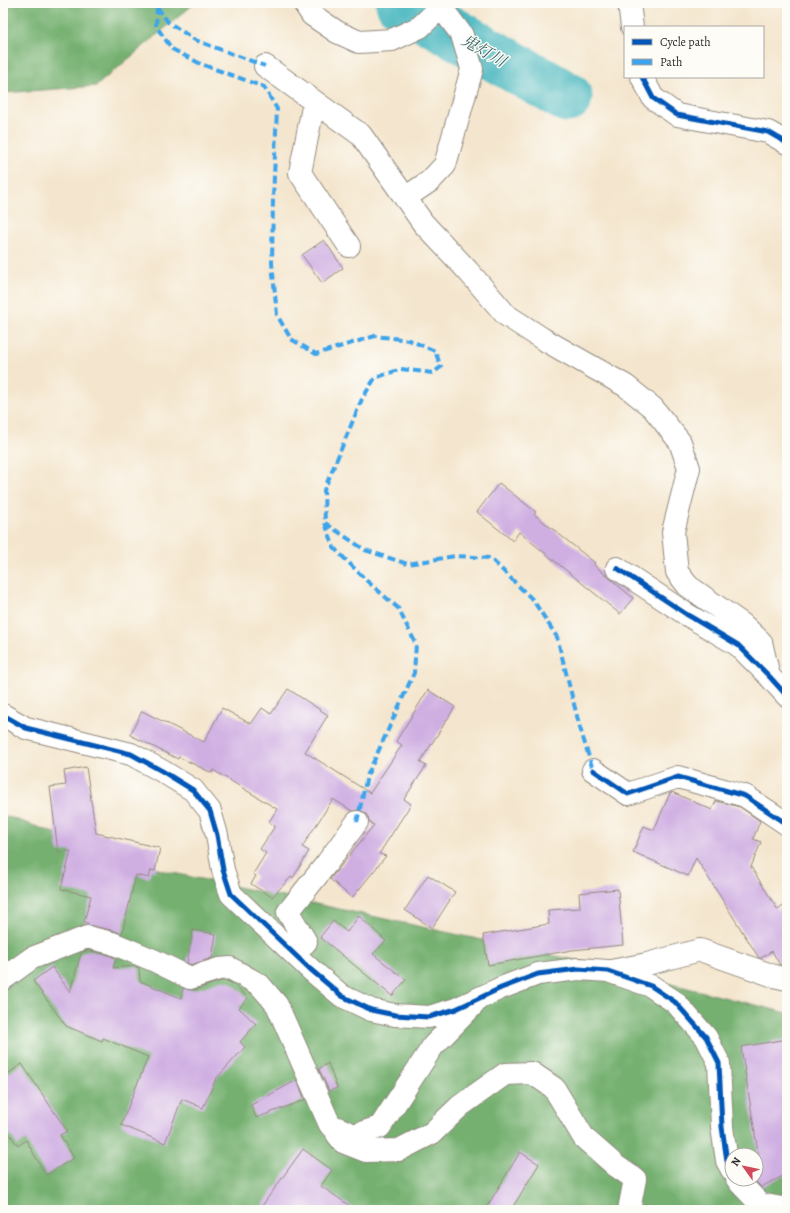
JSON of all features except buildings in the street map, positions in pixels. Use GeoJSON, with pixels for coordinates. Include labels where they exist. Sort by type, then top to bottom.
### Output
{"type":"FeatureCollection","features":[{"type":"Feature","properties":{"kind":"street"},"geometry":{"type":"LineString","coordinates":[[304,3],[312,15],[337,32],[359,42],[392,40],[420,27],[442,5],[462,35],[472,69],[445,164],[430,181],[404,198]]}},
{"type":"Feature","properties":{"kind":"street"},"geometry":{"type":"LineString","coordinates":[[629,3],[632,26]]}},
{"type":"Feature","properties":{"kind":"street"},"geometry":{"type":"LineString","coordinates":[[265,66],[361,135],[404,198],[423,222],[506,315],[543,339],[626,386],[653,408],[680,442],[689,468],[673,532],[677,572],[688,586],[742,624],[761,642],[769,676]]}},
{"type":"Feature","properties":{"kind":"street"},"geometry":{"type":"LineString","coordinates":[[643,78],[653,98],[677,114],[768,132],[787,143]]}},
{"type":"Feature","properties":{"kind":"street"},"geometry":{"type":"LineString","coordinates":[[314,102],[300,173],[348,246]]}},
{"type":"Feature","properties":{"kind":"street"},"geometry":{"type":"LineString","coordinates":[[617,568],[686,614],[738,646],[787,696]]}},
{"type":"Feature","properties":{"kind":"street"},"geometry":{"type":"LineString","coordinates":[[3,715],[26,728],[131,754],[162,770],[193,790],[210,811],[217,835],[223,870],[231,894],[310,969],[342,996],[371,1010],[395,1015],[429,1017],[456,1009],[501,988],[538,974],[578,969],[608,971],[647,964],[700,950],[774,976],[787,979]]}},
{"type":"Feature","properties":{"kind":"street"},"geometry":{"type":"LineString","coordinates":[[593,770],[628,794],[678,777],[745,796],[787,824]]}},
{"type":"Feature","properties":{"kind":"street"},"geometry":{"type":"LineString","coordinates":[[294,953],[306,942],[288,912],[328,863],[357,822]]}},
{"type":"Feature","properties":{"kind":"street"},"geometry":{"type":"LineString","coordinates":[[3,978],[32,958],[87,937],[112,943],[153,960],[190,978],[219,969],[230,968],[260,985],[277,1005],[330,1125],[343,1142],[366,1151],[399,1150],[432,1133],[460,1106],[505,1074],[532,1074],[554,1088],[584,1138],[616,1166],[635,1179],[629,1210]]}},
{"type":"Feature","properties":{"kind":"street"},"geometry":{"type":"LineString","coordinates":[[608,971],[646,984],[675,1002],[706,1037],[719,1064],[722,1127],[725,1147]]}},
{"type":"Feature","properties":{"kind":"street"},"geometry":{"type":"LineString","coordinates":[[330,1125],[354,1135],[380,1127],[433,1046],[479,999]]}},
{"type":"Feature","properties":{"kind":"street"},"geometry":{"type":"LineString","coordinates":[[744,1187],[760,1204],[787,1209]]}},
{"type":"Feature","properties":{"kind":"green space"},"geometry":{"type":"Polygon","coordinates":[[[3,3],[195,3],[96,86],[3,93],[3,3]]]}},
{"type":"Feature","properties":{"kind":"green space"},"geometry":{"type":"Polygon","coordinates":[[[3,815],[164,871],[588,963],[787,1013],[787,1210],[3,1210],[3,815]]]}},
{"type":"Feature","properties":{"kind":"waterway","name":"鬼灯川"},"geometry":{"type":"LineString","coordinates":[[401,3],[567,97]]}},
{"type":"Feature","properties":{"kind":"marked path"},"geometry":{"type":"LineString","coordinates":[[157,6],[156,26],[172,49],[201,64],[264,87],[277,109],[272,263],[277,315],[291,339],[316,354],[375,336],[409,340],[435,351],[441,367],[433,373],[401,369],[375,378],[362,399],[324,490],[325,523],[334,548],[367,581],[398,608],[416,644],[414,673],[367,776],[357,822]]}},
{"type":"Feature","properties":{"kind":"marked path"},"geometry":{"type":"LineString","coordinates":[[157,7],[168,22],[195,40],[265,66]]}},
{"type":"Feature","properties":{"kind":"marked path"},"geometry":{"type":"LineString","coordinates":[[325,523],[365,550],[408,564],[455,556],[490,558],[533,600],[557,637],[580,728],[593,770]]}},
{"type":"Feature","properties":{"kind":"cycle path"},"geometry":{"type":"LineString","coordinates":[[643,78],[653,98],[677,115],[768,132],[787,143]]}},
{"type":"Feature","properties":{"kind":"cycle path"},"geometry":{"type":"LineString","coordinates":[[617,568],[686,614],[738,645],[787,696]]}},
{"type":"Feature","properties":{"kind":"cycle path"},"geometry":{"type":"LineString","coordinates":[[3,715],[26,728],[131,754],[193,790],[210,811],[217,835],[223,870],[231,894],[310,969],[342,996],[371,1010],[395,1015],[429,1017],[456,1009],[501,988],[538,974],[578,969],[608,971],[651,986],[675,1002],[706,1037],[719,1063],[722,1127],[725,1147]]}},
{"type":"Feature","properties":{"kind":"cycle path"},"geometry":{"type":"LineString","coordinates":[[593,770],[628,794],[678,777],[745,796],[787,824]]}}]}
